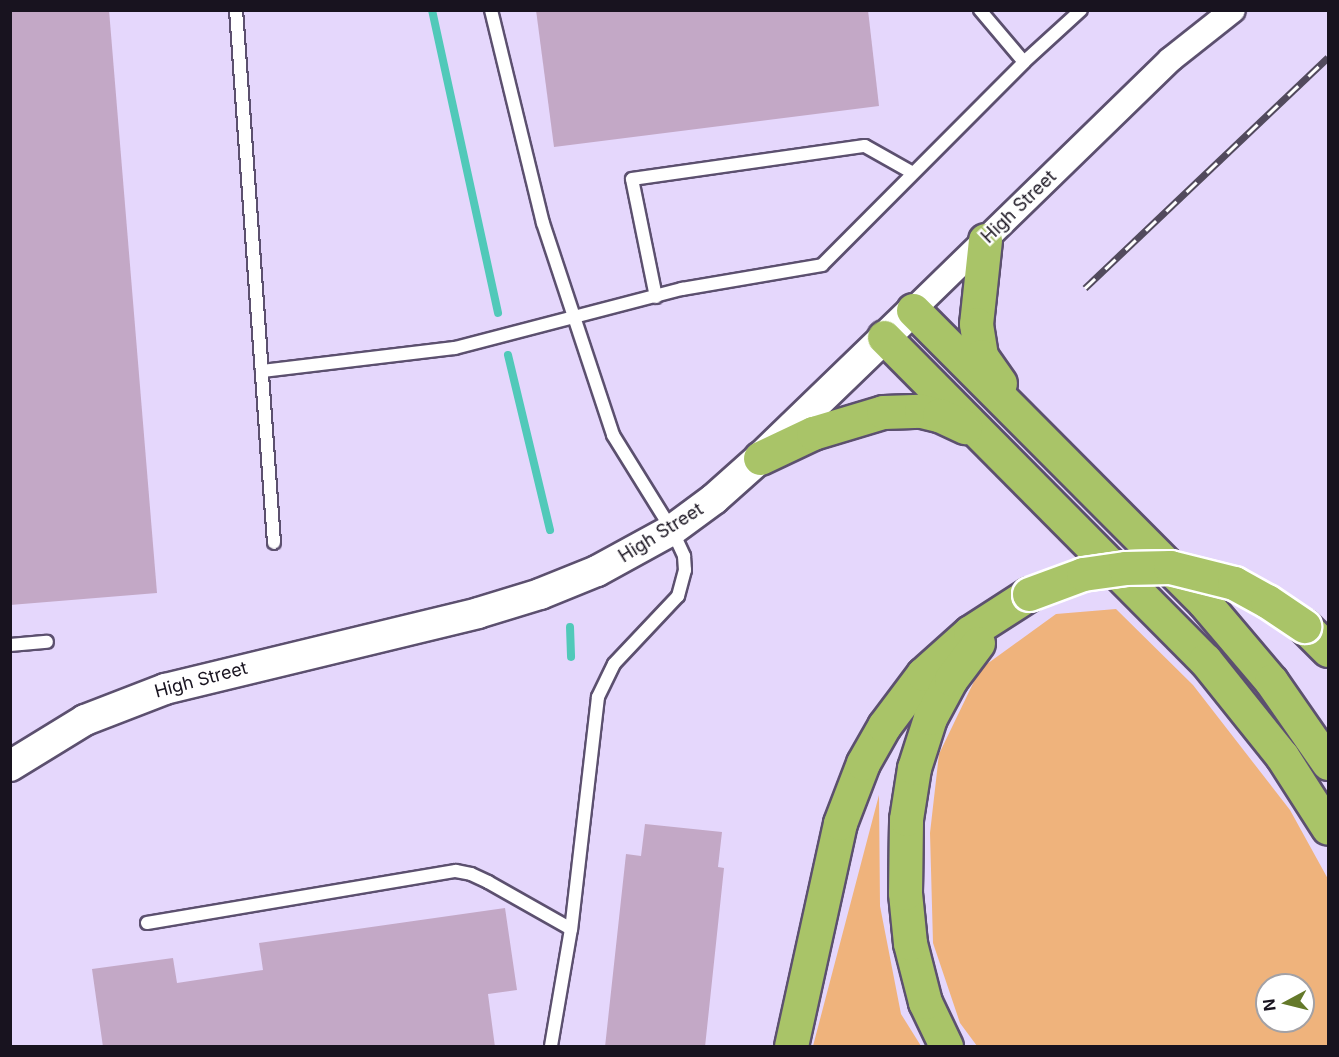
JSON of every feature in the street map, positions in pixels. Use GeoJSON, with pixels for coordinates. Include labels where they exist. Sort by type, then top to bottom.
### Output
{"type":"FeatureCollection","features":[{"type":"Feature","properties":{"kind":"highway"},"geometry":{"type":"LineString","coordinates":[[985,240],[976,324],[981,356],[1000,383],[1018,416]]}},
{"type":"Feature","properties":{"kind":"highway"},"geometry":{"type":"LineString","coordinates":[[913,310],[1165,562],[1231,632],[1271,681],[1329,762]]}},
{"type":"Feature","properties":{"kind":"highway"},"geometry":{"type":"LineString","coordinates":[[884,337],[1205,660],[1282,756],[1329,828]]}},
{"type":"Feature","properties":{"kind":"highway"},"geometry":{"type":"LineString","coordinates":[[760,458],[789,443],[842,423],[902,410],[939,415],[954,421],[986,442]]}},
{"type":"Feature","properties":{"kind":"highway"},"geometry":{"type":"LineString","coordinates":[[791,1047],[840,823],[863,763],[884,726],[923,674],[970,632],[1029,594],[1083,574],[1125,568],[1170,567],[1234,584],[1276,607],[1304,626],[1329,650]]}},
{"type":"Feature","properties":{"kind":"highway"},"geometry":{"type":"LineString","coordinates":[[946,1047],[933,1021],[919,983],[907,919],[904,843],[914,768],[930,718],[951,679],[995,624],[1029,594]]}},
{"type":"Feature","properties":{"kind":"street","name":"High Street"},"geometry":{"type":"LineString","coordinates":[[1170,60],[1208,10]]}},
{"type":"Feature","properties":{"kind":"street","name":"High Street"},"geometry":{"type":"LineString","coordinates":[[10,766],[85,720],[143,696],[207,677],[510,604],[597,571],[672,530],[714,499],[760,458],[1170,60],[1233,10]]}},
{"type":"Feature","properties":{"kind":"lane"},"geometry":{"type":"LineString","coordinates":[[236,10],[274,543]]}},
{"type":"Feature","properties":{"kind":"lane"},"geometry":{"type":"LineString","coordinates":[[491,10],[543,223],[613,435],[672,530],[684,556],[683,584],[670,607],[614,664],[598,697],[571,929],[551,1047]]}},
{"type":"Feature","properties":{"kind":"lane"},"geometry":{"type":"LineString","coordinates":[[980,10],[1024,62]]}},
{"type":"Feature","properties":{"kind":"lane"},"geometry":{"type":"LineString","coordinates":[[262,370],[455,348],[682,289],[822,265],[1024,62],[1081,10]]}},
{"type":"Feature","properties":{"kind":"lane"},"geometry":{"type":"LineString","coordinates":[[656,297],[633,179],[865,146],[914,173]]}},
{"type":"Feature","properties":{"kind":"lane"},"geometry":{"type":"LineString","coordinates":[[10,645],[47,642]]}},
{"type":"Feature","properties":{"kind":"lane"},"geometry":{"type":"LineString","coordinates":[[147,922],[456,871],[471,874],[488,882],[571,929]]}},
{"type":"Feature","properties":{"kind":"shaded area"},"geometry":{"type":"Polygon","coordinates":[[[1116,609],[1193,685],[1290,810],[1328,879],[1328,1046],[977,1046],[960,1023],[933,943],[930,833],[939,754],[980,669],[1056,614],[1116,609]]]}},
{"type":"Feature","properties":{"kind":"shaded area"},"geometry":{"type":"Polygon","coordinates":[[[879,795],[880,906],[901,1014],[921,1046],[813,1046],[879,795]]]}},
{"type":"Feature","properties":{"kind":"building"},"geometry":{"type":"Polygon","coordinates":[[[10,10],[109,10],[157,593],[10,605],[10,10]]]}},
{"type":"Feature","properties":{"kind":"building"},"geometry":{"type":"Polygon","coordinates":[[[536,10],[868,10],[879,106],[554,147],[536,10]]]}},
{"type":"Feature","properties":{"kind":"building"},"geometry":{"type":"Polygon","coordinates":[[[645,824],[722,832],[718,867],[724,868],[705,1047],[605,1047],[626,854],[641,856],[645,824]]]}},
{"type":"Feature","properties":{"kind":"building"},"geometry":{"type":"Polygon","coordinates":[[[505,908],[517,990],[488,994],[495,1047],[103,1047],[92,969],[173,958],[177,983],[263,970],[259,943],[505,908]]]}},
{"type":"Feature","properties":{"kind":"waterway"},"geometry":{"type":"LineString","coordinates":[[432,10],[498,313]]}},
{"type":"Feature","properties":{"kind":"waterway"},"geometry":{"type":"LineString","coordinates":[[508,355],[550,530]]}},
{"type":"Feature","properties":{"kind":"waterway"},"geometry":{"type":"LineString","coordinates":[[570,627],[571,657]]}},
{"type":"Feature","properties":{"kind":"railway"},"geometry":{"type":"LineString","coordinates":[[1085,288],[1328,57]]}}]}
